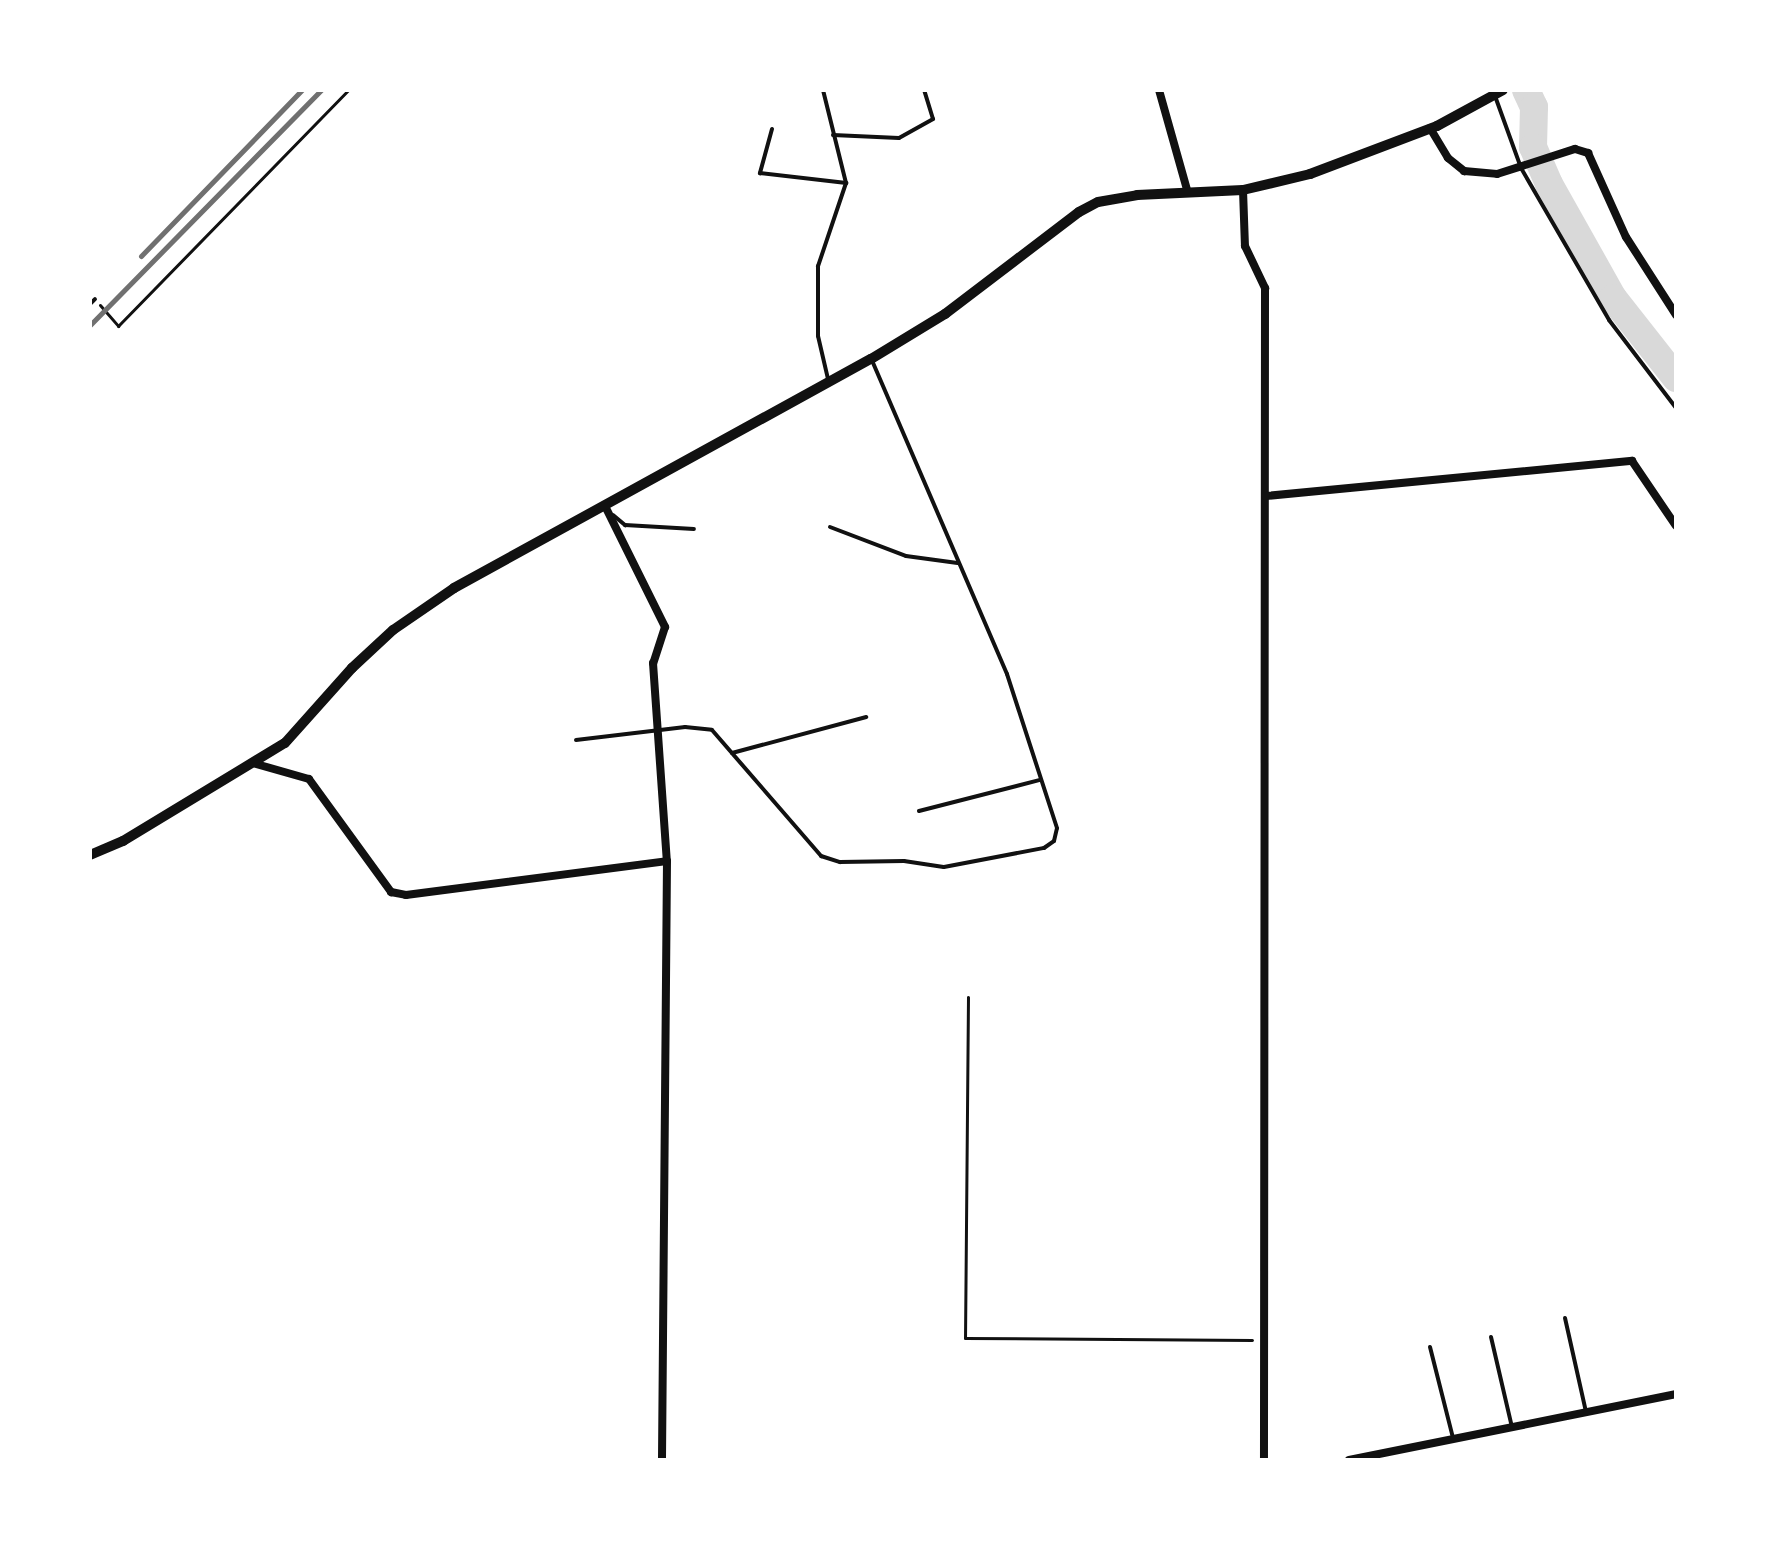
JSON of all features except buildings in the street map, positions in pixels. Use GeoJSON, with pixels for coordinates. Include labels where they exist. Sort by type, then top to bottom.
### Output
{"type":"FeatureCollection","features":[{"type":"Feature","properties":{"kind":"street"},"geometry":{"type":"LineString","coordinates":[[1159,90],[1188,193]]}},
{"type":"Feature","properties":{"kind":"street"},"geometry":{"type":"LineString","coordinates":[[90,855],[256,764],[306,726],[352,668],[393,630],[454,588],[606,508],[871,359],[945,314],[1079,212],[1124,198],[1243,190],[1310,174],[1430,128],[1497,92]]}},
{"type":"Feature","properties":{"kind":"street"},"geometry":{"type":"LineString","coordinates":[[1430,128],[1448,158],[1464,171],[1497,174],[1575,149],[1588,153],[1626,237],[1676,315]]}},
{"type":"Feature","properties":{"kind":"street"},"geometry":{"type":"LineString","coordinates":[[1243,190],[1245,246],[1265,288],[1264,1460]]}},
{"type":"Feature","properties":{"kind":"street"},"geometry":{"type":"LineString","coordinates":[[1266,496],[1632,461],[1676,526]]}},
{"type":"Feature","properties":{"kind":"street"},"geometry":{"type":"LineString","coordinates":[[606,508],[665,627],[653,663],[655,731],[667,861],[662,1460]]}},
{"type":"Feature","properties":{"kind":"street"},"geometry":{"type":"LineString","coordinates":[[256,764],[309,779],[391,892],[406,895],[667,861]]}},
{"type":"Feature","properties":{"kind":"street"},"geometry":{"type":"LineString","coordinates":[[1349,1460],[1676,1394]]}},
{"type":"Feature","properties":{"kind":"lane"},"geometry":{"type":"LineString","coordinates":[[823,90],[846,183],[818,266],[818,336],[829,383]]}},
{"type":"Feature","properties":{"kind":"lane"},"geometry":{"type":"LineString","coordinates":[[833,135],[899,138],[933,119],[924,90]]}},
{"type":"Feature","properties":{"kind":"lane"},"geometry":{"type":"LineString","coordinates":[[1497,92],[1521,168],[1609,320],[1676,408]]}},
{"type":"Feature","properties":{"kind":"lane"},"geometry":{"type":"LineString","coordinates":[[772,129],[760,173],[846,183]]}},
{"type":"Feature","properties":{"kind":"lane"},"geometry":{"type":"LineString","coordinates":[[90,304],[95,299]]}},
{"type":"Feature","properties":{"kind":"lane"},"geometry":{"type":"LineString","coordinates":[[576,740],[701,726],[712,730],[821,856],[840,862],[904,861],[944,867],[1044,848],[1054,841],[1057,828],[1007,674],[871,359]]}},
{"type":"Feature","properties":{"kind":"lane"},"geometry":{"type":"LineString","coordinates":[[606,508],[625,525],[694,529]]}},
{"type":"Feature","properties":{"kind":"lane"},"geometry":{"type":"LineString","coordinates":[[830,527],[906,556],[959,563]]}},
{"type":"Feature","properties":{"kind":"lane"},"geometry":{"type":"LineString","coordinates":[[732,753],[866,717]]}},
{"type":"Feature","properties":{"kind":"lane"},"geometry":{"type":"LineString","coordinates":[[919,811],[1041,780]]}},
{"type":"Feature","properties":{"kind":"lane"},"geometry":{"type":"LineString","coordinates":[[1565,1318],[1586,1412]]}},
{"type":"Feature","properties":{"kind":"lane"},"geometry":{"type":"LineString","coordinates":[[1491,1337],[1512,1427]]}},
{"type":"Feature","properties":{"kind":"lane"},"geometry":{"type":"LineString","coordinates":[[1430,1347],[1454,1439]]}},
{"type":"Feature","properties":{"kind":"path"},"geometry":{"type":"LineString","coordinates":[[95,299],[118,326],[348,90]]}},
{"type":"Feature","properties":{"kind":"path"},"geometry":{"type":"LineString","coordinates":[[968,997],[965,1338],[1264,1340]]}},
{"type":"Feature","properties":{"kind":"waterway"},"geometry":{"type":"LineString","coordinates":[[1526,90],[1534,107],[1533,147],[1549,184],[1613,298],[1676,378]]}},
{"type":"Feature","properties":{"kind":"railway"},"geometry":{"type":"LineString","coordinates":[[141,256],[302,90]]}},
{"type":"Feature","properties":{"kind":"railway"},"geometry":{"type":"LineString","coordinates":[[90,325],[321,90]]}}]}
